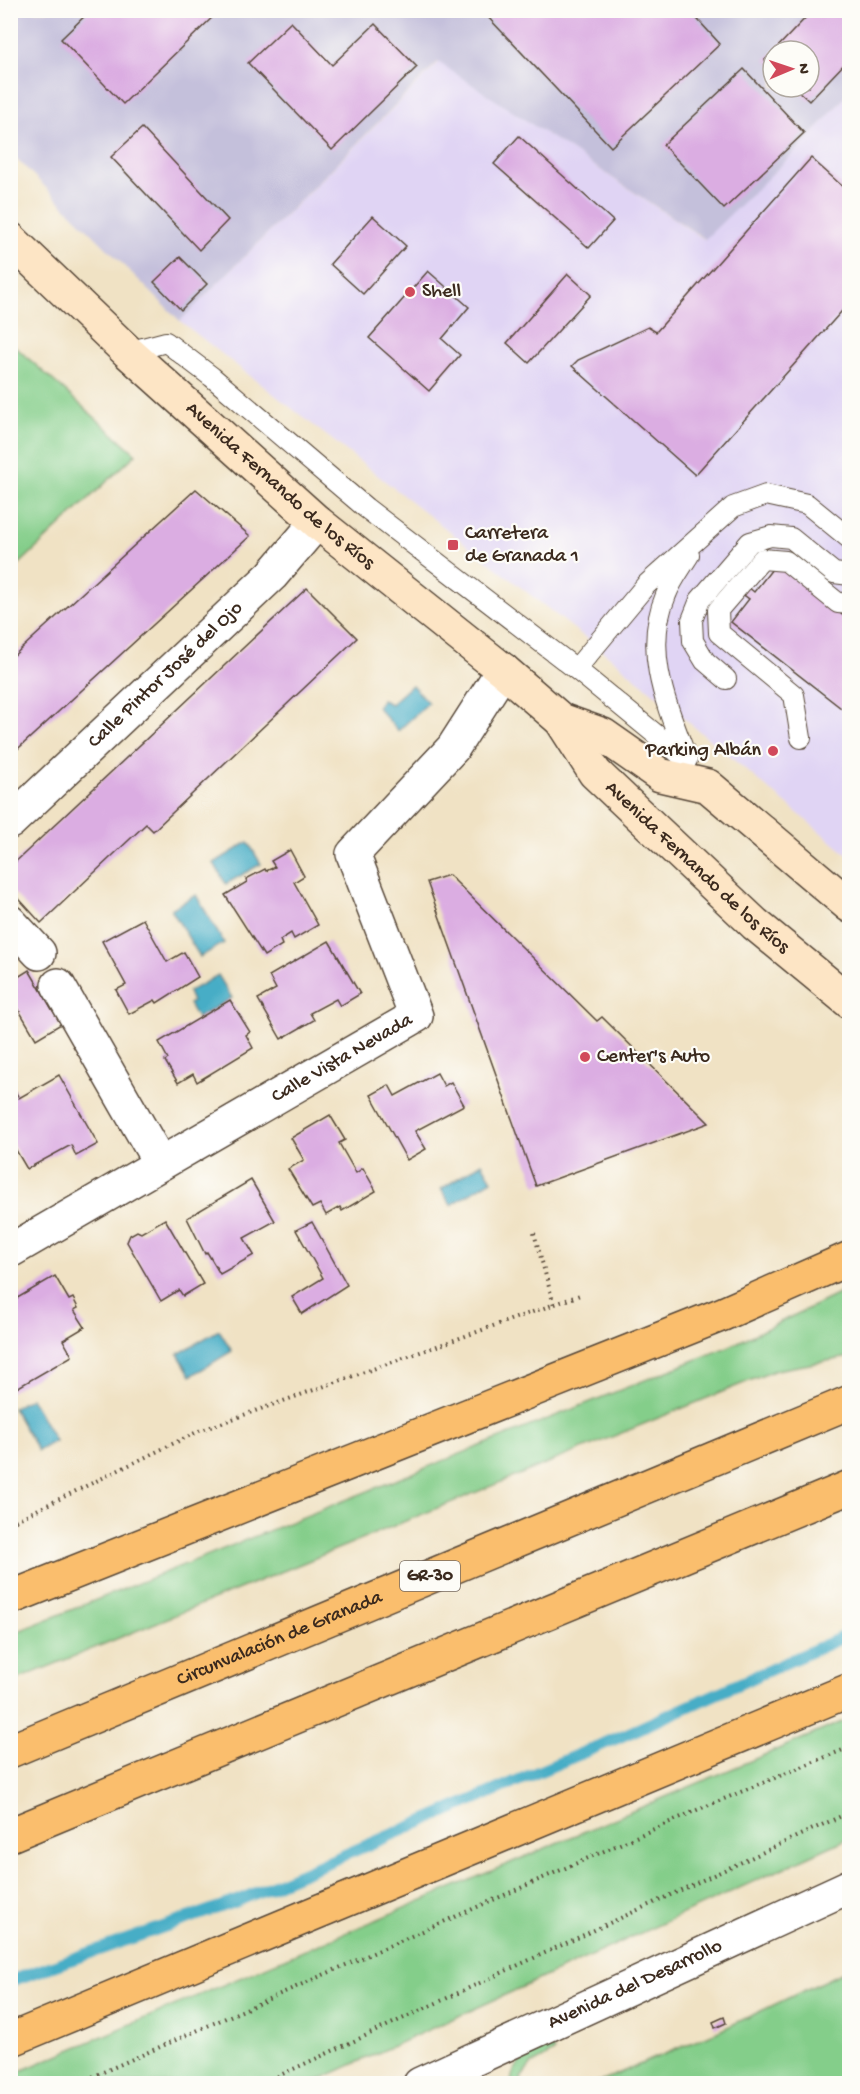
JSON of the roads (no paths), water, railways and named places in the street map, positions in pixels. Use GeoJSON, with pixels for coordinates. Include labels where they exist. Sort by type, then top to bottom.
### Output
{"type":"FeatureCollection","features":[{"type":"Feature","properties":{"kind":"main road","name":"Avenida Fernando de los Ríos"},"geometry":{"type":"LineString","coordinates":[[10,239],[128,352],[316,522],[503,670],[561,720],[595,773],[755,924],[849,1002]]}},
{"type":"Feature","properties":{"kind":"main road","name":"Avenida Fernando de los Ríos"},"geometry":{"type":"LineString","coordinates":[[561,720],[603,735],[660,775],[708,786],[849,906]]}},
{"type":"Feature","properties":{"kind":"main road"},"geometry":{"type":"LineString","coordinates":[[10,1598],[723,1314],[849,1257]]}},
{"type":"Feature","properties":{"kind":"main road","name":"Circunvalación de Granada"},"geometry":{"type":"LineString","coordinates":[[10,1751],[849,1402]]}},
{"type":"Feature","properties":{"kind":"main road"},"geometry":{"type":"LineString","coordinates":[[10,1835],[849,1487]]}},
{"type":"Feature","properties":{"kind":"main road"},"geometry":{"type":"LineString","coordinates":[[10,2040],[849,1690]]}},
{"type":"Feature","properties":{"kind":"street","name":"Calle Pintor José del Ojo"},"geometry":{"type":"LineString","coordinates":[[10,822],[272,575],[316,522]]}},
{"type":"Feature","properties":{"kind":"street","name":"Calle Vista Nevada"},"geometry":{"type":"LineString","coordinates":[[10,1251],[416,1016],[353,854],[453,748],[503,670]]}},
{"type":"Feature","properties":{"kind":"street"},"geometry":{"type":"LineString","coordinates":[[10,922],[39,953]]}},
{"type":"Feature","properties":{"kind":"street"},"geometry":{"type":"LineString","coordinates":[[58,985],[160,1163]]}},
{"type":"Feature","properties":{"kind":"street","name":"Avenida del Desarrollo"},"geometry":{"type":"LineString","coordinates":[[420,2084],[475,2072],[849,1886]]}},
{"type":"Feature","properties":{"kind":"lane"},"geometry":{"type":"LineString","coordinates":[[128,352],[166,342],[213,377],[366,507],[576,669],[687,760],[708,786]]}},
{"type":"Feature","properties":{"kind":"lane"},"geometry":{"type":"LineString","coordinates":[[576,669],[646,585],[733,507],[766,495],[807,504],[849,539]]}},
{"type":"Feature","properties":{"kind":"lane"},"geometry":{"type":"LineString","coordinates":[[726,680],[705,662],[693,641],[692,620],[700,600],[750,542],[771,536],[790,538],[834,573],[849,575]]}},
{"type":"Feature","properties":{"kind":"lane"},"geometry":{"type":"LineString","coordinates":[[687,760],[661,692],[655,637],[666,595],[696,542]]}},
{"type":"Feature","properties":{"kind":"lane"},"geometry":{"type":"LineString","coordinates":[[801,738],[794,695],[719,633],[717,610],[762,559],[786,561],[838,603],[849,604]]}},
{"type":"Feature","properties":{"kind":"water"},"geometry":{"type":"Polygon","coordinates":[[[412,685],[428,703],[398,731],[377,707],[382,700],[391,704],[412,685]]]}},
{"type":"Feature","properties":{"kind":"water"},"geometry":{"type":"Polygon","coordinates":[[[248,842],[261,864],[226,884],[214,863],[248,842]]]}},
{"type":"Feature","properties":{"kind":"water"},"geometry":{"type":"Polygon","coordinates":[[[196,895],[224,943],[200,957],[171,909],[196,895]]]}},
{"type":"Feature","properties":{"kind":"water"},"geometry":{"type":"Polygon","coordinates":[[[218,975],[232,998],[197,1018],[189,1004],[192,1002],[188,992],[218,975]]]}},
{"type":"Feature","properties":{"kind":"water"},"geometry":{"type":"Polygon","coordinates":[[[482,1163],[492,1180],[451,1205],[441,1189],[482,1163]]]}},
{"type":"Feature","properties":{"kind":"water"},"geometry":{"type":"Polygon","coordinates":[[[219,1330],[232,1351],[191,1376],[178,1354],[219,1330]]]}},
{"type":"Feature","properties":{"kind":"water"},"geometry":{"type":"Polygon","coordinates":[[[31,1398],[55,1441],[38,1451],[13,1408],[31,1398]]]}},
{"type":"Feature","properties":{"kind":"waterway"},"geometry":{"type":"LineString","coordinates":[[10,1981],[237,1901],[629,1733],[850,1634]]}},
{"type":"Feature","properties":{"kind":"place","name":"Shell"},"geometry":{"type":"Point","coordinates":[410,292]}},
{"type":"Feature","properties":{"kind":"place","name":"Carretera de Granada 1"},"geometry":{"type":"Point","coordinates":[453,545]}},
{"type":"Feature","properties":{"kind":"place","name":"Parking Albán"},"geometry":{"type":"Point","coordinates":[773,751]}},
{"type":"Feature","properties":{"kind":"place","name":"Center's Auto"},"geometry":{"type":"Point","coordinates":[585,1057]}}]}
